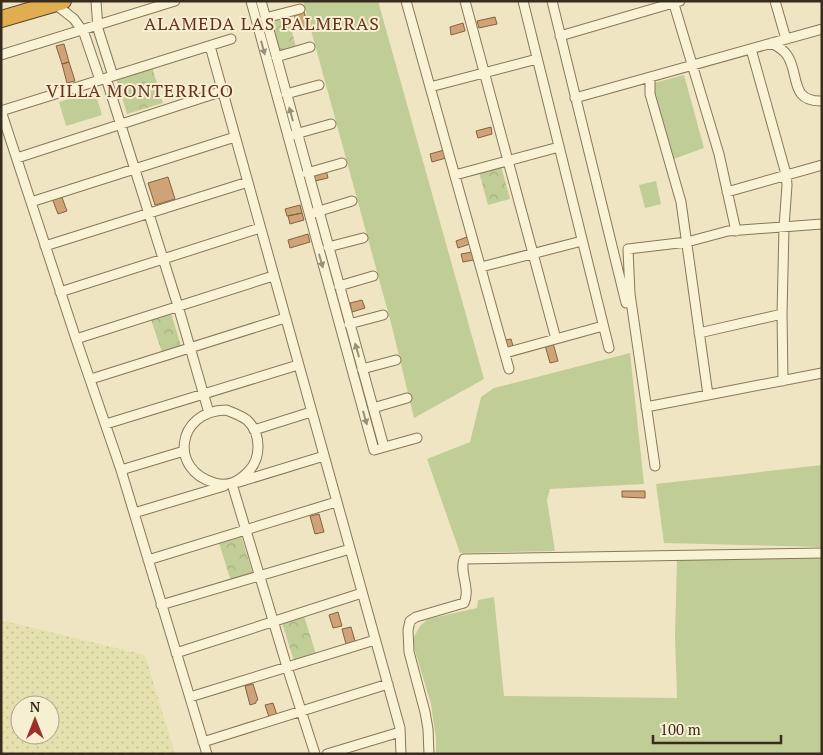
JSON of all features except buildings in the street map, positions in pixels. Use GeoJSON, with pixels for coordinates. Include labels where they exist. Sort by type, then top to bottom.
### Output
{"type":"FeatureCollection","features":[{"type":"Feature","properties":{"kind":"highway"},"geometry":{"type":"LineString","coordinates":[[1,19],[59,2]]}},
{"type":"Feature","properties":{"kind":"street"},"geometry":{"type":"LineString","coordinates":[[96,1],[97,25],[106,78],[178,306],[209,412]]}},
{"type":"Feature","properties":{"kind":"street"},"geometry":{"type":"LineString","coordinates":[[1,54],[175,1]]}},
{"type":"Feature","properties":{"kind":"street"},"geometry":{"type":"LineString","coordinates":[[251,1],[374,450],[417,438]]}},
{"type":"Feature","properties":{"kind":"street"},"geometry":{"type":"LineString","coordinates":[[261,1],[296,134],[384,447]]}},
{"type":"Feature","properties":{"kind":"street"},"geometry":{"type":"LineString","coordinates":[[406,1],[510,369]]}},
{"type":"Feature","properties":{"kind":"street"},"geometry":{"type":"LineString","coordinates":[[465,1],[556,339]]}},
{"type":"Feature","properties":{"kind":"street"},"geometry":{"type":"LineString","coordinates":[[523,1],[609,348]]}},
{"type":"Feature","properties":{"kind":"street"},"geometry":{"type":"LineString","coordinates":[[552,1],[637,347]]}},
{"type":"Feature","properties":{"kind":"street"},"geometry":{"type":"LineString","coordinates":[[775,1],[786,39]]}},
{"type":"Feature","properties":{"kind":"street"},"geometry":{"type":"LineString","coordinates":[[59,2],[82,30],[106,78]]}},
{"type":"Feature","properties":{"kind":"street"},"geometry":{"type":"LineString","coordinates":[[560,36],[676,2],[719,154],[736,230]]}},
{"type":"Feature","properties":{"kind":"street"},"geometry":{"type":"LineString","coordinates":[[265,18],[300,9]]}},
{"type":"Feature","properties":{"kind":"street"},"geometry":{"type":"LineString","coordinates":[[575,98],[822,29]]}},
{"type":"Feature","properties":{"kind":"street"},"geometry":{"type":"LineString","coordinates":[[207,754],[121,470],[1,111],[231,39]]}},
{"type":"Feature","properties":{"kind":"street"},"geometry":{"type":"LineString","coordinates":[[771,43],[788,56],[798,88],[803,97],[810,101],[822,101]]}},
{"type":"Feature","properties":{"kind":"street"},"geometry":{"type":"LineString","coordinates":[[210,46],[388,684],[400,732],[401,754]]}},
{"type":"Feature","properties":{"kind":"street"},"geometry":{"type":"LineString","coordinates":[[276,57],[310,47]]}},
{"type":"Feature","properties":{"kind":"street"},"geometry":{"type":"LineString","coordinates":[[751,49],[786,174],[787,201],[784,228],[782,314],[783,381]]}},
{"type":"Feature","properties":{"kind":"street"},"geometry":{"type":"LineString","coordinates":[[430,86],[537,59]]}},
{"type":"Feature","properties":{"kind":"street"},"geometry":{"type":"LineString","coordinates":[[650,78],[650,94],[681,202],[708,395]]}},
{"type":"Feature","properties":{"kind":"street"},"geometry":{"type":"LineString","coordinates":[[286,94],[319,85]]}},
{"type":"Feature","properties":{"kind":"street"},"geometry":{"type":"LineString","coordinates":[[16,158],[223,91]]}},
{"type":"Feature","properties":{"kind":"street"},"geometry":{"type":"LineString","coordinates":[[287,136],[331,124]]}},
{"type":"Feature","properties":{"kind":"street"},"geometry":{"type":"LineString","coordinates":[[31,202],[235,137]]}},
{"type":"Feature","properties":{"kind":"street"},"geometry":{"type":"LineString","coordinates":[[455,174],[559,147]]}},
{"type":"Feature","properties":{"kind":"street"},"geometry":{"type":"LineString","coordinates":[[307,173],[342,162]]}},
{"type":"Feature","properties":{"kind":"street"},"geometry":{"type":"LineString","coordinates":[[727,192],[822,165]]}},
{"type":"Feature","properties":{"kind":"street"},"geometry":{"type":"LineString","coordinates":[[45,246],[248,182]]}},
{"type":"Feature","properties":{"kind":"street"},"geometry":{"type":"LineString","coordinates":[[308,214],[352,201]]}},
{"type":"Feature","properties":{"kind":"street"},"geometry":{"type":"LineString","coordinates":[[655,466],[630,294],[628,249],[687,242],[736,230],[822,224]]}},
{"type":"Feature","properties":{"kind":"street"},"geometry":{"type":"LineString","coordinates":[[60,292],[260,228]]}},
{"type":"Feature","properties":{"kind":"street"},"geometry":{"type":"LineString","coordinates":[[328,247],[363,238]]}},
{"type":"Feature","properties":{"kind":"street"},"geometry":{"type":"LineString","coordinates":[[481,267],[582,241]]}},
{"type":"Feature","properties":{"kind":"street"},"geometry":{"type":"LineString","coordinates":[[76,339],[273,276]]}},
{"type":"Feature","properties":{"kind":"street"},"geometry":{"type":"LineString","coordinates":[[339,286],[373,276]]}},
{"type":"Feature","properties":{"kind":"street"},"geometry":{"type":"LineString","coordinates":[[699,333],[782,314]]}},
{"type":"Feature","properties":{"kind":"street"},"geometry":{"type":"LineString","coordinates":[[350,324],[383,315]]}},
{"type":"Feature","properties":{"kind":"street"},"geometry":{"type":"LineString","coordinates":[[90,379],[285,318]]}},
{"type":"Feature","properties":{"kind":"street"},"geometry":{"type":"LineString","coordinates":[[505,353],[603,326]]}},
{"type":"Feature","properties":{"kind":"street"},"geometry":{"type":"LineString","coordinates":[[362,370],[396,360]]}},
{"type":"Feature","properties":{"kind":"street"},"geometry":{"type":"LineString","coordinates":[[106,424],[298,365]]}},
{"type":"Feature","properties":{"kind":"street"},"geometry":{"type":"LineString","coordinates":[[646,407],[822,373]]}},
{"type":"Feature","properties":{"kind":"street"},"geometry":{"type":"LineString","coordinates":[[373,408],[407,398]]}},
{"type":"Feature","properties":{"kind":"street"},"geometry":{"type":"LineString","coordinates":[[226,410],[248,421],[254,430],[258,444],[257,457],[252,468],[232,484],[218,484],[206,481],[196,474],[189,465],[184,450],[184,443],[188,431],[203,414],[226,410]]}},
{"type":"Feature","properties":{"kind":"street"},"geometry":{"type":"LineString","coordinates":[[254,430],[311,412]]}},
{"type":"Feature","properties":{"kind":"street"},"geometry":{"type":"LineString","coordinates":[[121,470],[184,450]]}},
{"type":"Feature","properties":{"kind":"street"},"geometry":{"type":"LineString","coordinates":[[134,513],[324,456]]}},
{"type":"Feature","properties":{"kind":"street"},"geometry":{"type":"LineString","coordinates":[[232,484],[315,754]]}},
{"type":"Feature","properties":{"kind":"street"},"geometry":{"type":"LineString","coordinates":[[148,560],[336,502]]}},
{"type":"Feature","properties":{"kind":"street"},"geometry":{"type":"LineString","coordinates":[[162,605],[350,548]]}},
{"type":"Feature","properties":{"kind":"street"},"geometry":{"type":"LineString","coordinates":[[429,754],[428,729],[409,652],[408,630],[410,621],[416,616],[464,603],[466,594],[462,564],[464,559],[822,554]]}},
{"type":"Feature","properties":{"kind":"street"},"geometry":{"type":"LineString","coordinates":[[176,652],[362,593]]}},
{"type":"Feature","properties":{"kind":"street"},"geometry":{"type":"LineString","coordinates":[[190,697],[375,640]]}},
{"type":"Feature","properties":{"kind":"street"},"geometry":{"type":"LineString","coordinates":[[203,742],[388,684]]}},
{"type":"Feature","properties":{"kind":"street"},"geometry":{"type":"LineString","coordinates":[[327,754],[400,732]]}},
{"type":"Feature","properties":{"kind":"shaded area"},"geometry":{"type":"Polygon","coordinates":[[[1,620],[145,655],[175,754],[1,754],[1,620]]]}},
{"type":"Feature","properties":{"kind":"green space"},"geometry":{"type":"Polygon","coordinates":[[[303,1],[378,1],[484,379],[414,418],[391,323],[303,1]]]}},
{"type":"Feature","properties":{"kind":"green space"},"geometry":{"type":"Polygon","coordinates":[[[288,16],[296,47],[279,51],[270,21],[288,16]]]}},
{"type":"Feature","properties":{"kind":"green space"},"geometry":{"type":"Polygon","coordinates":[[[152,67],[163,103],[127,114],[116,78],[152,67]]]}},
{"type":"Feature","properties":{"kind":"green space"},"geometry":{"type":"Polygon","coordinates":[[[684,75],[704,148],[671,160],[650,84],[684,75]]]}},
{"type":"Feature","properties":{"kind":"green space"},"geometry":{"type":"Polygon","coordinates":[[[95,91],[102,115],[66,126],[59,102],[95,91]]]}},
{"type":"Feature","properties":{"kind":"green space"},"geometry":{"type":"Polygon","coordinates":[[[501,166],[510,199],[488,205],[479,172],[501,166]]]}},
{"type":"Feature","properties":{"kind":"green space"},"geometry":{"type":"Polygon","coordinates":[[[656,181],[661,204],[645,208],[639,185],[656,181]]]}},
{"type":"Feature","properties":{"kind":"green space"},"geometry":{"type":"Polygon","coordinates":[[[170,310],[181,346],[162,352],[150,317],[170,310]]]}},
{"type":"Feature","properties":{"kind":"green space"},"geometry":{"type":"Polygon","coordinates":[[[630,353],[644,484],[550,489],[547,500],[555,551],[460,553],[427,459],[470,442],[481,397],[494,388],[630,353]]]}},
{"type":"Feature","properties":{"kind":"green space"},"geometry":{"type":"Polygon","coordinates":[[[822,465],[822,547],[664,543],[656,484],[822,465]]]}},
{"type":"Feature","properties":{"kind":"green space"},"geometry":{"type":"Polygon","coordinates":[[[241,536],[253,574],[231,581],[219,543],[241,536]]]}},
{"type":"Feature","properties":{"kind":"green space"},"geometry":{"type":"Polygon","coordinates":[[[822,558],[822,754],[436,754],[431,704],[413,639],[420,626],[428,619],[477,608],[478,600],[494,597],[504,696],[677,698],[675,636],[677,559],[822,558]]]}},
{"type":"Feature","properties":{"kind":"green space"},"geometry":{"type":"Polygon","coordinates":[[[304,616],[316,654],[294,661],[282,623],[304,616]]]}},
{"type":"Feature","properties":{"kind":"district","name":"ALAMEDA LAS PALMERAS"},"geometry":{"type":"Point","coordinates":[262,23]}},
{"type":"Feature","properties":{"kind":"district","name":"VILLA MONTERRICO"},"geometry":{"type":"Point","coordinates":[140,90]}}]}
